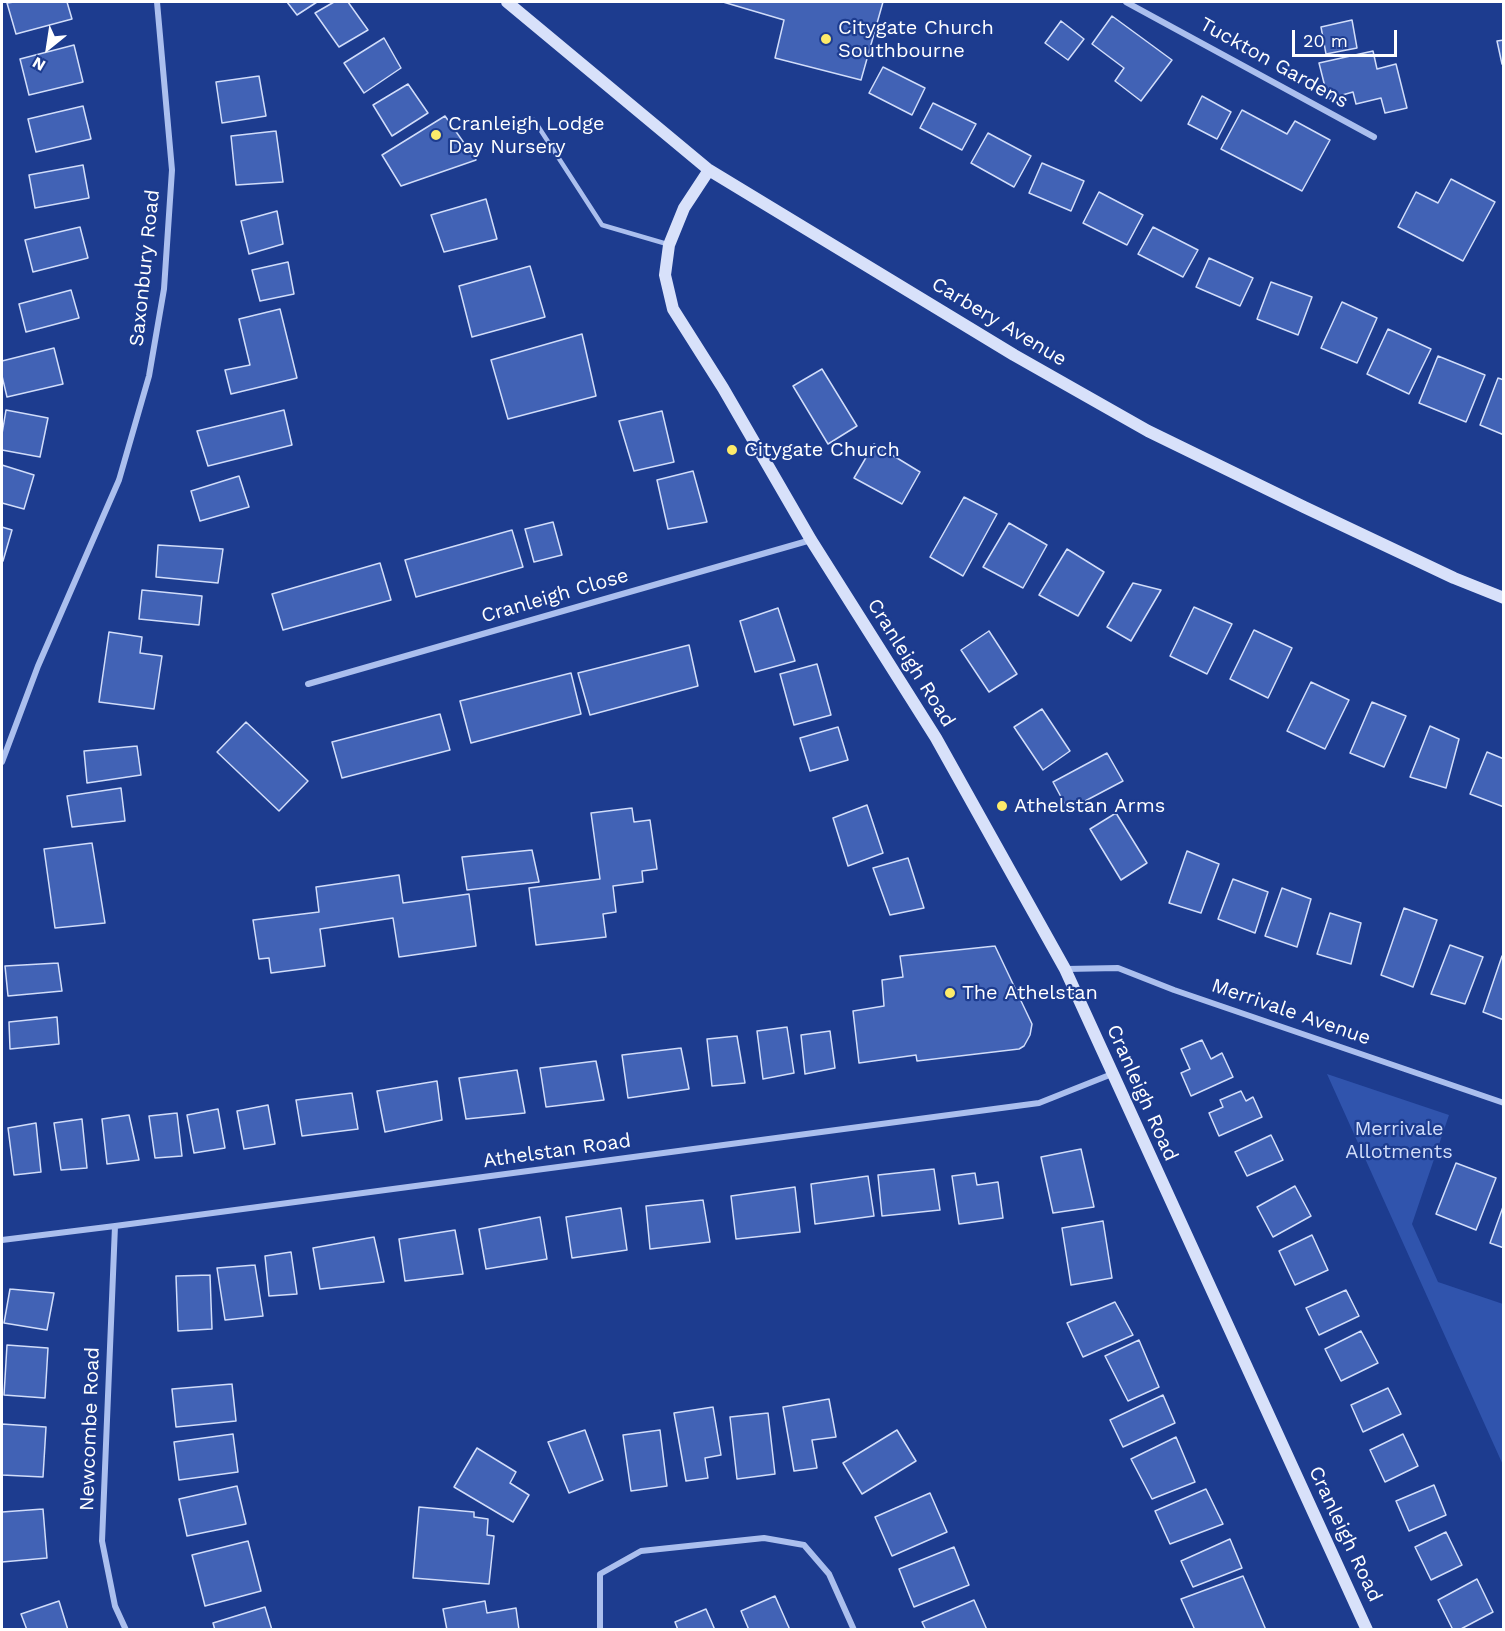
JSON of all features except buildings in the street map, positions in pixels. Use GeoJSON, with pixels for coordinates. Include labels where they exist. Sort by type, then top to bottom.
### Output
{"type":"FeatureCollection","features":[{"type":"Feature","properties":{"kind":"street","name":"Saxonbury Road"},"geometry":{"type":"LineString","coordinates":[[2,762],[38,666],[119,480],[149,376],[164,289],[172,170],[157,2]]}},
{"type":"Feature","properties":{"kind":"street","name":"Carbery Avenue"},"geometry":{"type":"LineString","coordinates":[[507,2],[521,6],[709,170],[1014,355],[1148,430],[1314,512],[1454,578],[1503,598]]}},
{"type":"Feature","properties":{"kind":"street","name":"Tuckton Gardens"},"geometry":{"type":"LineString","coordinates":[[1126,2],[1374,137]]}},
{"type":"Feature","properties":{"kind":"street","name":"Cranleigh Road"},"geometry":{"type":"LineString","coordinates":[[709,170],[684,208],[669,245],[665,275],[673,309],[723,388],[812,540],[936,738],[1065,969],[1367,1629]]}},
{"type":"Feature","properties":{"kind":"street","name":"Cranleigh Close"},"geometry":{"type":"LineString","coordinates":[[308,684],[812,540]]}},
{"type":"Feature","properties":{"kind":"street","name":"Merrivale Avenue"},"geometry":{"type":"LineString","coordinates":[[1065,969],[1118,968],[1174,990],[1503,1103]]}},
{"type":"Feature","properties":{"kind":"street","name":"Athelstan Road"},"geometry":{"type":"LineString","coordinates":[[2,1240],[1039,1103],[1112,1074]]}},
{"type":"Feature","properties":{"kind":"street","name":"Newcombe Road"},"geometry":{"type":"LineString","coordinates":[[115,1226],[102,1542],[115,1606],[126,1629]]}},
{"type":"Feature","properties":{"kind":"street"},"geometry":{"type":"LineString","coordinates":[[600,1629],[600,1574],[641,1551],[764,1538],[804,1545],[829,1574],[854,1629]]}},
{"type":"Feature","properties":{"kind":"lane"},"geometry":{"type":"LineString","coordinates":[[534,120],[602,225],[669,245]]}},
{"type":"Feature","properties":{"kind":"green space","name":"Merrivale Allotments"},"geometry":{"type":"Polygon","coordinates":[[[1327,1074],[1449,1115],[1412,1224],[1438,1282],[1503,1304],[1503,1465],[1327,1074]]]}},
{"type":"Feature","properties":{"kind":"place","name":"Citygate Church Southbourne"},"geometry":{"type":"Point","coordinates":[826,39]}},
{"type":"Feature","properties":{"kind":"place","name":"Cranleigh Lodge Day Nursery"},"geometry":{"type":"Point","coordinates":[436,135]}},
{"type":"Feature","properties":{"kind":"place","name":"Citygate Church"},"geometry":{"type":"Point","coordinates":[732,450]}},
{"type":"Feature","properties":{"kind":"place","name":"Athelstan Arms"},"geometry":{"type":"Point","coordinates":[1002,806]}},
{"type":"Feature","properties":{"kind":"place","name":"The Athelstan"},"geometry":{"type":"Point","coordinates":[950,993]}}]}
